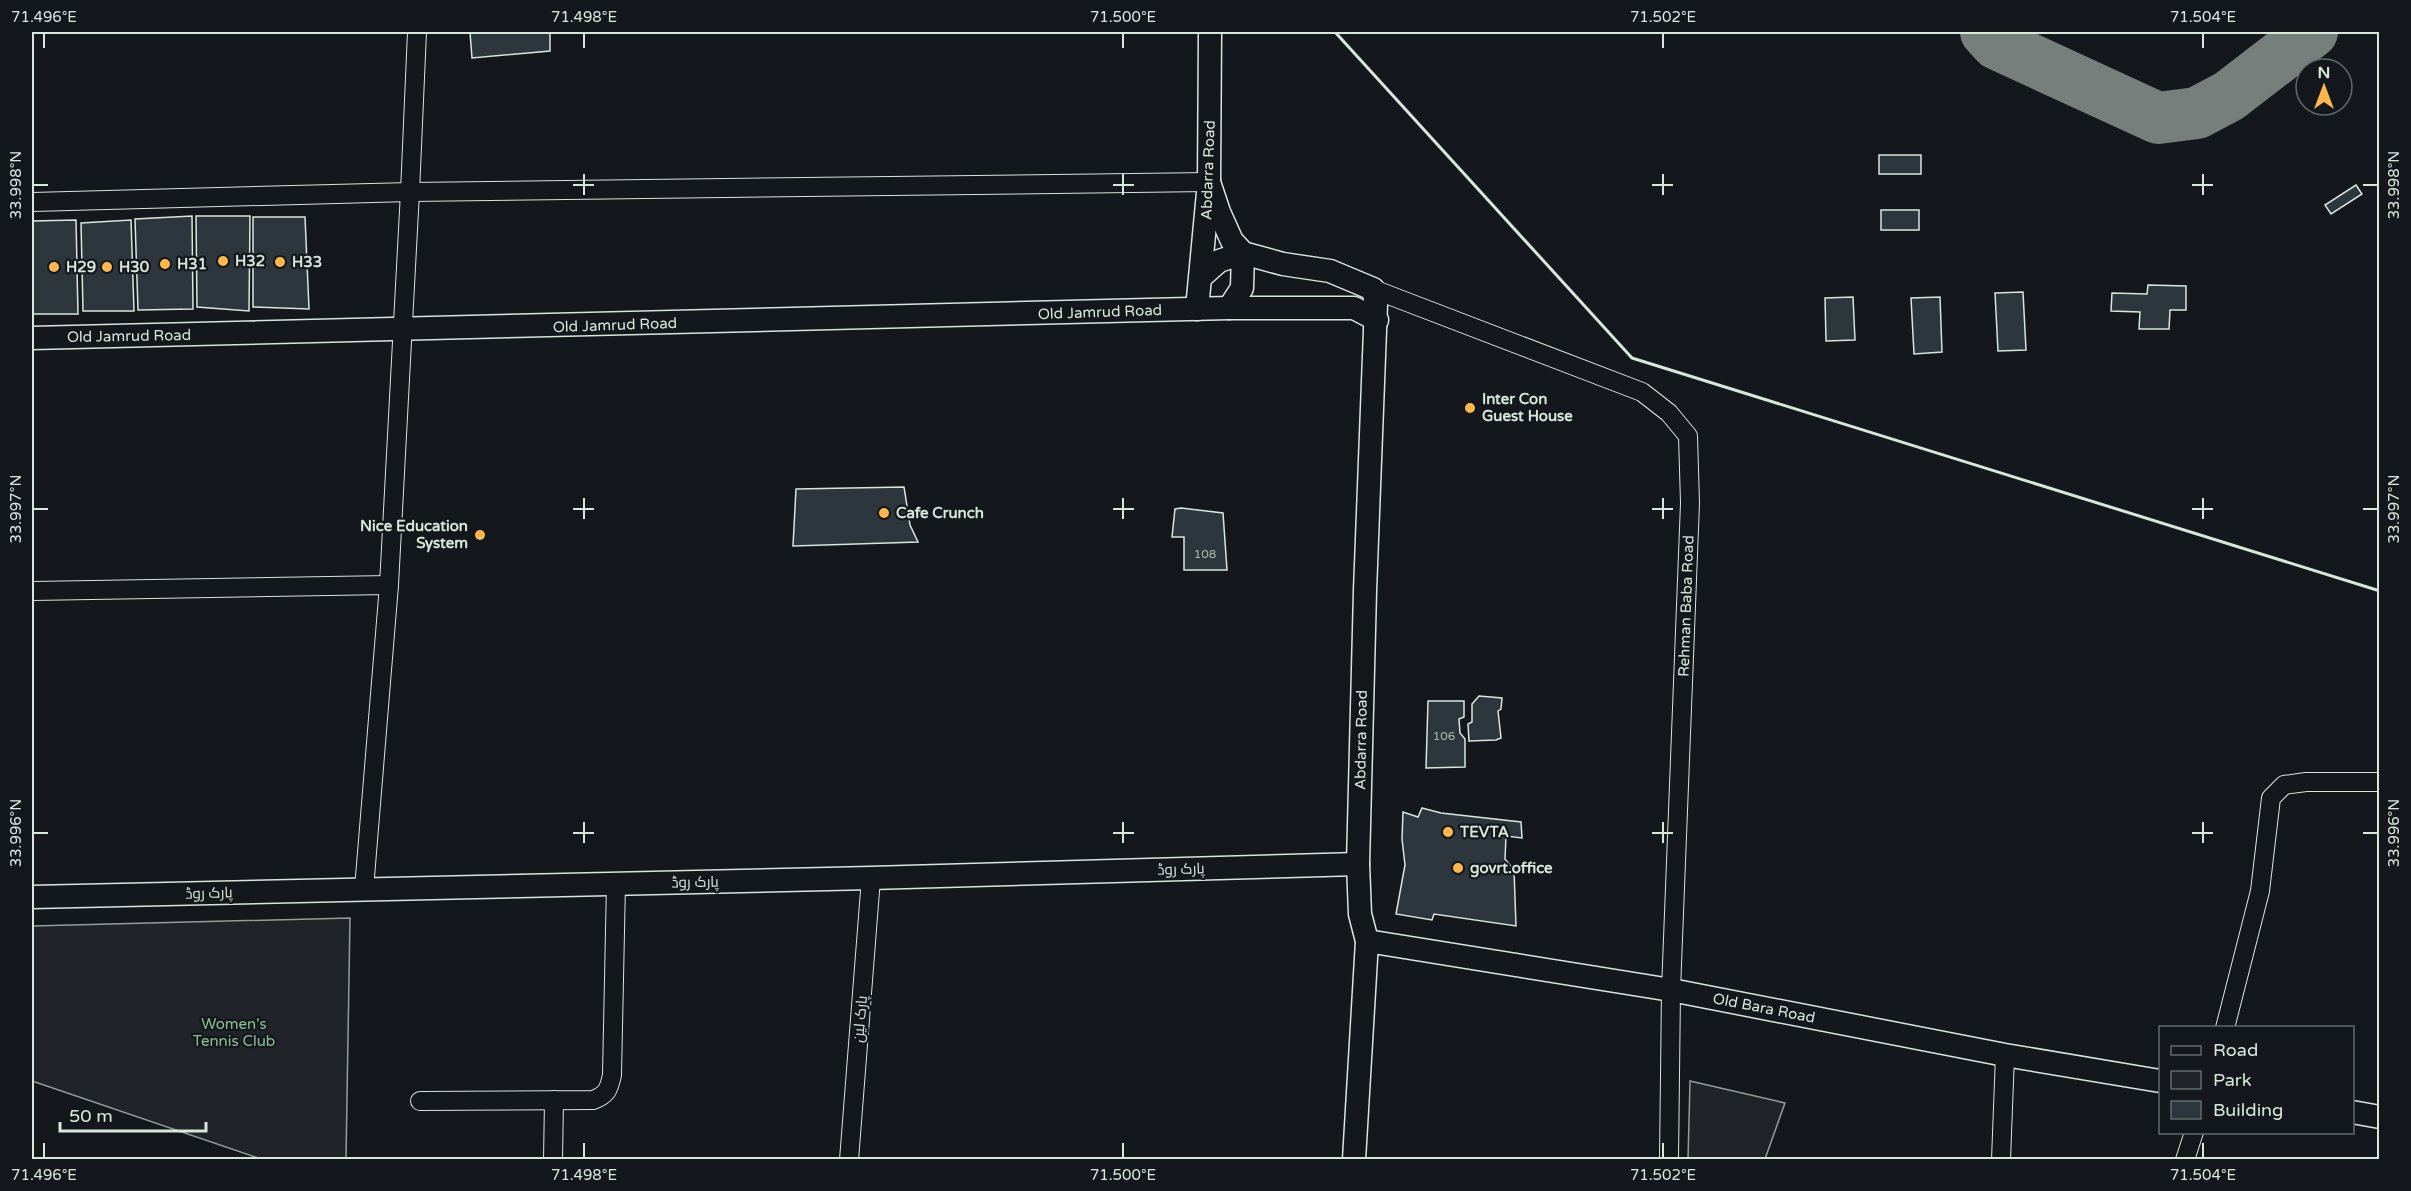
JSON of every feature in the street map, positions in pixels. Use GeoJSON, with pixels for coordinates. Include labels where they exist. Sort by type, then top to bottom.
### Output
{"type":"FeatureCollection","features":[{"type":"Feature","properties":{"kind":"street"},"geometry":{"type":"LineString","coordinates":[[364,888],[389,585],[417,32]]}},
{"type":"Feature","properties":{"kind":"street","name":"Abdarra Road"},"geometry":{"type":"LineString","coordinates":[[1197,309],[1209,182],[1210,32]]}},
{"type":"Feature","properties":{"kind":"street"},"geometry":{"type":"LineString","coordinates":[[32,202],[410,192],[1209,182],[1232,241],[1243,253],[1283,264],[1330,271],[1373,289],[1377,320]]}},
{"type":"Feature","properties":{"kind":"street"},"geometry":{"type":"LineString","coordinates":[[1201,278],[1219,261],[1243,253]]}},
{"type":"Feature","properties":{"kind":"street"},"geometry":{"type":"LineString","coordinates":[[1229,308],[1242,288],[1243,253]]}},
{"type":"Feature","properties":{"kind":"street","name":"Rehman Baba Road"},"geometry":{"type":"LineString","coordinates":[[1373,289],[1642,392],[1669,413],[1688,436],[1690,503],[1671,990],[1669,1160]]}},
{"type":"Feature","properties":{"kind":"street","name":"Old Jamrud Road"},"geometry":{"type":"LineString","coordinates":[[32,338],[402,331],[1229,308],[1354,308],[1377,320]]}},
{"type":"Feature","properties":{"kind":"street","name":"Abdarra Road"},"geometry":{"type":"LineString","coordinates":[[1354,1160],[1367,941],[1360,914],[1358,864],[1365,591],[1377,320]]}},
{"type":"Feature","properties":{"kind":"street"},"geometry":{"type":"LineString","coordinates":[[32,591],[389,585]]}},
{"type":"Feature","properties":{"kind":"street"},"geometry":{"type":"LineString","coordinates":[[2226,1026],[2260,891],[2271,798],[2284,785],[2306,782],[2379,782]]}},
{"type":"Feature","properties":{"kind":"street","name":"پارک روڈ"},"geometry":{"type":"LineString","coordinates":[[32,897],[872,878],[1358,864]]}},
{"type":"Feature","properties":{"kind":"street","name":"پارک لین"},"geometry":{"type":"LineString","coordinates":[[849,1160],[872,878]]}},
{"type":"Feature","properties":{"kind":"street"},"geometry":{"type":"LineString","coordinates":[[420,1101],[593,1100],[604,1096],[609,1089],[612,1075],[616,883]]}},
{"type":"Feature","properties":{"kind":"street","name":"Old Bara Road"},"geometry":{"type":"LineString","coordinates":[[1367,941],[1671,990],[2005,1055],[2159,1081]]}},
{"type":"Feature","properties":{"kind":"street"},"geometry":{"type":"LineString","coordinates":[[2001,1160],[2005,1055]]}},
{"type":"Feature","properties":{"kind":"street"},"geometry":{"type":"LineString","coordinates":[[553,1160],[554,1100]]}},
{"type":"Feature","properties":{"kind":"street"},"geometry":{"type":"LineString","coordinates":[[2354,1112],[2379,1117]]}},
{"type":"Feature","properties":{"kind":"street"},"geometry":{"type":"LineString","coordinates":[[2185,1160],[2193,1134]]}},
{"type":"Feature","properties":{"kind":"green space","name":"Women's Tennis Club"},"geometry":{"type":"Polygon","coordinates":[[[350,918],[346,1159],[261,1159],[32,1081],[32,926],[350,918]]]}},
{"type":"Feature","properties":{"kind":"green space"},"geometry":{"type":"Polygon","coordinates":[[[1690,1081],[1785,1103],[1765,1159],[1688,1159],[1690,1081]]]}},
{"type":"Feature","properties":{"kind":"building"},"geometry":{"type":"Polygon","coordinates":[[[470,32],[550,32],[550,51],[472,58],[470,32]]]}},
{"type":"Feature","properties":{"kind":"building"},"geometry":{"type":"Polygon","coordinates":[[[1879,155],[1921,155],[1921,174],[1879,174],[1879,155]]]}},
{"type":"Feature","properties":{"kind":"building"},"geometry":{"type":"Polygon","coordinates":[[[2356,185],[2362,194],[2331,214],[2325,205],[2356,185]]]}},
{"type":"Feature","properties":{"kind":"building"},"geometry":{"type":"Polygon","coordinates":[[[1881,210],[1919,210],[1919,230],[1881,230],[1881,210]]]}},
{"type":"Feature","properties":{"kind":"building","name":"H31"},"geometry":{"type":"Polygon","coordinates":[[[192,216],[193,309],[138,310],[135,219],[192,216]]]}},
{"type":"Feature","properties":{"kind":"building","name":"H32"},"geometry":{"type":"Polygon","coordinates":[[[196,216],[250,216],[249,311],[197,307],[196,216]]]}},
{"type":"Feature","properties":{"kind":"building","name":"H33"},"geometry":{"type":"Polygon","coordinates":[[[253,217],[305,217],[309,309],[253,307],[253,217]]]}},
{"type":"Feature","properties":{"kind":"building","name":"H29"},"geometry":{"type":"Polygon","coordinates":[[[76,220],[78,314],[32,314],[32,221],[76,220]]]}},
{"type":"Feature","properties":{"kind":"building","name":"H30"},"geometry":{"type":"Polygon","coordinates":[[[131,220],[134,311],[83,311],[81,223],[131,220]]]}},
{"type":"Feature","properties":{"kind":"building"},"geometry":{"type":"Polygon","coordinates":[[[2148,285],[2186,286],[2186,310],[2170,310],[2169,329],[2139,329],[2140,312],[2111,311],[2112,293],[2147,294],[2148,285]]]}},
{"type":"Feature","properties":{"kind":"building"},"geometry":{"type":"Polygon","coordinates":[[[2023,292],[2026,350],[1998,351],[1995,293],[2023,292]]]}},
{"type":"Feature","properties":{"kind":"building"},"geometry":{"type":"Polygon","coordinates":[[[1853,297],[1855,340],[1826,341],[1825,298],[1853,297]]]}},
{"type":"Feature","properties":{"kind":"building"},"geometry":{"type":"Polygon","coordinates":[[[1940,297],[1942,352],[1914,354],[1911,298],[1940,297]]]}},
{"type":"Feature","properties":{"kind":"building"},"geometry":{"type":"Polygon","coordinates":[[[904,487],[910,525],[918,542],[793,546],[796,489],[904,487]]]}},
{"type":"Feature","properties":{"kind":"building"},"geometry":{"type":"Polygon","coordinates":[[[1175,509],[1223,513],[1227,570],[1184,570],[1184,537],[1172,537],[1175,509]]]}},
{"type":"Feature","properties":{"kind":"building"},"geometry":{"type":"Polygon","coordinates":[[[1479,696],[1502,698],[1501,709],[1498,711],[1501,738],[1469,741],[1468,724],[1472,722],[1472,704],[1479,696]]]}},
{"type":"Feature","properties":{"kind":"building"},"geometry":{"type":"Polygon","coordinates":[[[1428,701],[1464,701],[1464,717],[1459,719],[1460,733],[1465,739],[1465,767],[1426,768],[1428,701]]]}},
{"type":"Feature","properties":{"kind":"building","name":"govrt.office"},"geometry":{"type":"Polygon","coordinates":[[[1422,808],[1441,813],[1521,822],[1522,838],[1506,836],[1505,859],[1514,870],[1516,926],[1434,914],[1432,920],[1396,914],[1405,865],[1402,839],[1403,812],[1418,817],[1422,808]]]}},
{"type":"Feature","properties":{"kind":"taxiway"},"geometry":{"type":"LineString","coordinates":[[1986,32],[1997,44],[2158,118],[2197,113],[2229,96],[2312,32]]}},
{"type":"Feature","properties":{"kind":"wall"},"geometry":{"type":"LineString","coordinates":[[1335,32],[1632,358],[2380,591]]}},
{"type":"Feature","properties":{"kind":"place","name":"H32"},"geometry":{"type":"Point","coordinates":[223,261]}},
{"type":"Feature","properties":{"kind":"place","name":"H33"},"geometry":{"type":"Point","coordinates":[280,262]}},
{"type":"Feature","properties":{"kind":"place","name":"H31"},"geometry":{"type":"Point","coordinates":[165,264]}},
{"type":"Feature","properties":{"kind":"place","name":"H29"},"geometry":{"type":"Point","coordinates":[54,267]}},
{"type":"Feature","properties":{"kind":"place","name":"H30"},"geometry":{"type":"Point","coordinates":[107,267]}},
{"type":"Feature","properties":{"kind":"place","name":"Inter Con Guest House"},"geometry":{"type":"Point","coordinates":[1470,408]}},
{"type":"Feature","properties":{"kind":"place","name":"Cafe Crunch"},"geometry":{"type":"Point","coordinates":[884,513]}},
{"type":"Feature","properties":{"kind":"place","name":"Nice Education System"},"geometry":{"type":"Point","coordinates":[480,535]}},
{"type":"Feature","properties":{"kind":"place","name":"TEVTA"},"geometry":{"type":"Point","coordinates":[1448,832]}},
{"type":"Feature","properties":{"kind":"place","name":"govrt.office"},"geometry":{"type":"Point","coordinates":[1458,868]}}]}
